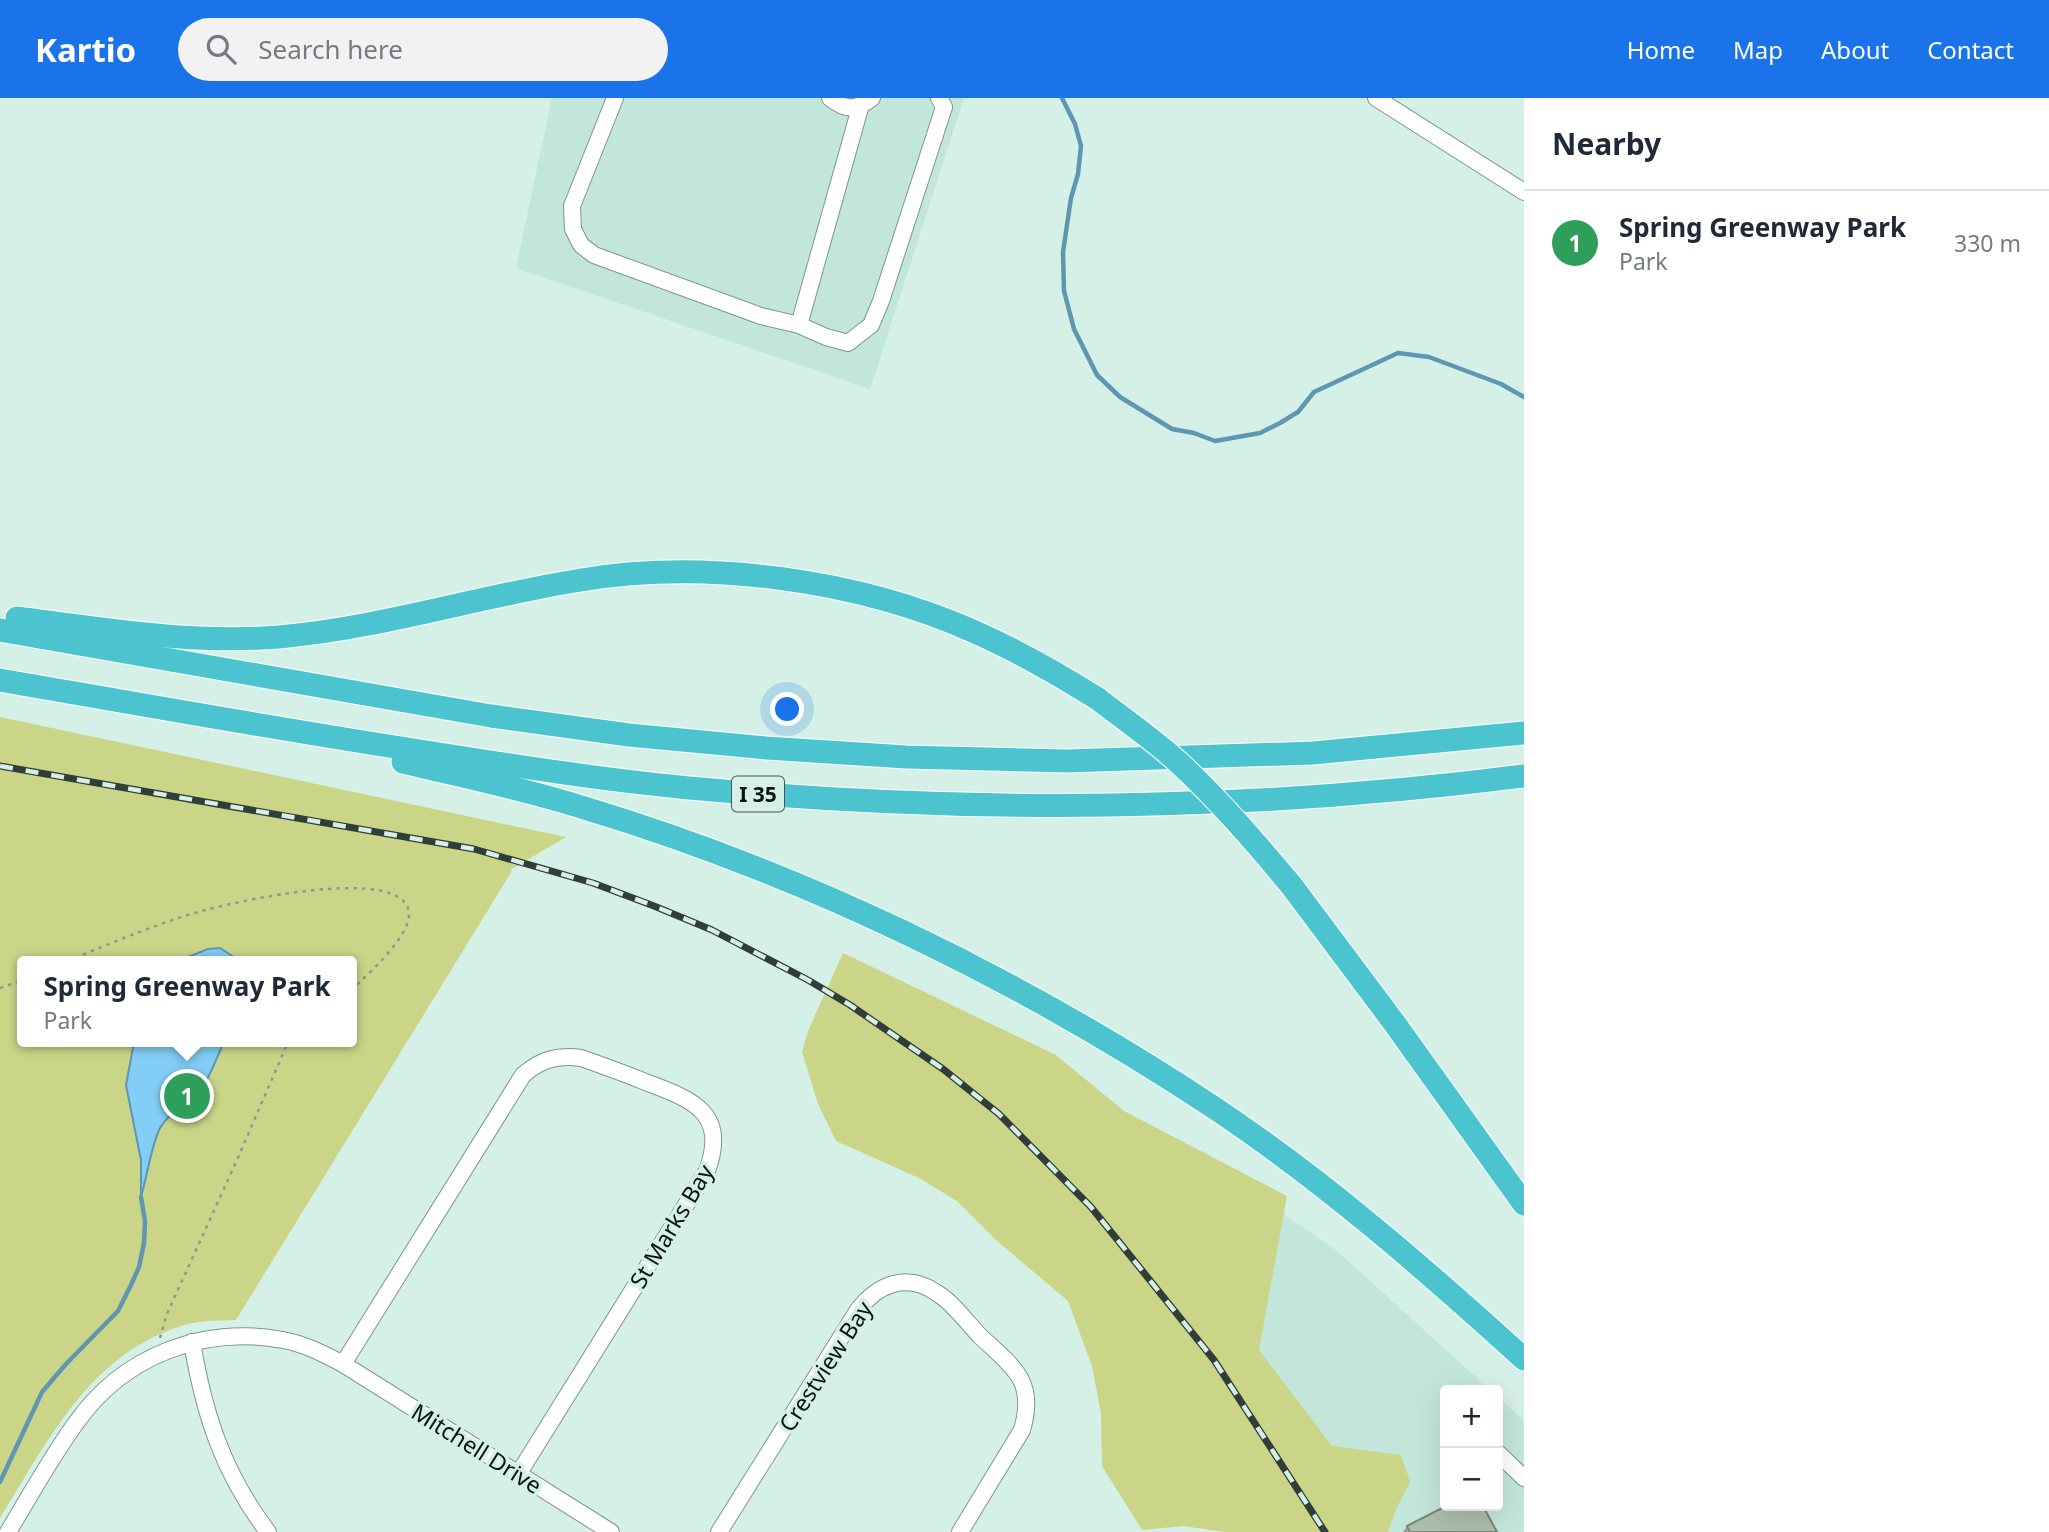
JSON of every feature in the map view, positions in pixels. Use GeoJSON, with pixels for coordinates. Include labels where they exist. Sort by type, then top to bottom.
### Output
{"type":"FeatureCollection","features":[{"type":"Feature","properties":{"kind":"highway"},"geometry":{"type":"LineString","coordinates":[[0,616],[148,635],[212,639],[276,637],[341,630],[584,579],[653,573],[722,573],[795,581],[919,610],[1026,656],[1098,699],[1193,777],[1291,885],[1524,1204]]}},
{"type":"Feature","properties":{"kind":"highway","name":"I 35"},"geometry":{"type":"LineString","coordinates":[[0,630],[491,716],[766,748],[906,757],[1067,761],[1280,755],[1524,733]]}},
{"type":"Feature","properties":{"kind":"highway","name":"I 35"},"geometry":{"type":"LineString","coordinates":[[0,680],[337,738],[567,774],[699,789],[831,799],[962,805],[1094,806],[1344,794],[1524,776]]}},
{"type":"Feature","properties":{"kind":"highway"},"geometry":{"type":"LineString","coordinates":[[337,738],[390,759],[577,805],[790,881],[876,920],[1036,1001],[1149,1067],[1265,1144],[1341,1200],[1524,1359]]}},
{"type":"Feature","properties":{"kind":"street"},"geometry":{"type":"LineString","coordinates":[[615,98],[572,206],[573,229],[581,245],[594,255],[625,267],[761,316],[799,325],[848,343],[870,325],[881,301],[944,107],[939,98]]}},
{"type":"Feature","properties":{"kind":"street"},"geometry":{"type":"LineString","coordinates":[[799,325],[866,103],[842,108],[830,98]]}},
{"type":"Feature","properties":{"kind":"street"},"geometry":{"type":"LineString","coordinates":[[1376,98],[1524,192]]}},
{"type":"Feature","properties":{"kind":"street","name":"St Marks Bay"},"geometry":{"type":"LineString","coordinates":[[343,1364],[523,1075],[536,1064],[550,1058],[581,1058],[678,1094],[695,1103],[706,1117],[713,1136],[713,1154],[707,1171],[519,1473]]}},
{"type":"Feature","properties":{"kind":"street","name":"Crestview Bay"},"geometry":{"type":"LineString","coordinates":[[719,1532],[858,1310],[869,1296],[885,1286],[904,1282],[921,1285],[937,1293],[1009,1365],[1020,1378],[1026,1395],[1027,1413],[1022,1430],[960,1532]]}},
{"type":"Feature","properties":{"kind":"street","name":"Mitchell Drive"},"geometry":{"type":"LineString","coordinates":[[8,1532],[76,1422],[100,1395],[127,1372],[160,1352],[192,1342],[254,1336],[285,1340],[315,1350],[343,1364],[519,1473],[605,1530]]}},
{"type":"Feature","properties":{"kind":"street"},"geometry":{"type":"LineString","coordinates":[[192,1342],[200,1390],[214,1437],[235,1481],[268,1532]]}},
{"type":"Feature","properties":{"kind":"street"},"geometry":{"type":"LineString","coordinates":[[1503,1458],[1524,1478]]}},
{"type":"Feature","properties":{"kind":"path"},"geometry":{"type":"LineString","coordinates":[[80,956],[147,929],[240,901],[284,893],[328,890],[362,888],[390,892],[399,896],[407,905],[407,925],[376,968],[357,985]]}},
{"type":"Feature","properties":{"kind":"path"},"geometry":{"type":"LineString","coordinates":[[0,988],[17,982]]}},
{"type":"Feature","properties":{"kind":"path"},"geometry":{"type":"LineString","coordinates":[[160,1352],[159,1339],[166,1316],[286,1047]]}},
{"type":"Feature","properties":{"kind":"shaded area"},"geometry":{"type":"Polygon","coordinates":[[[552,98],[964,98],[870,389],[516,268],[552,98]]]}},
{"type":"Feature","properties":{"kind":"shaded area"},"geometry":{"type":"Polygon","coordinates":[[[1094,1093],[1198,1155],[1336,1250],[1484,1385],[1440,1385],[1440,1511],[1503,1511],[1503,1402],[1524,1421],[1524,1532],[1304,1532],[1094,1093]]]}},
{"type":"Feature","properties":{"kind":"green space"},"geometry":{"type":"Polygon","coordinates":[[[0,717],[566,837],[510,870],[512,871],[236,1320],[193,1323],[158,1335],[128,1352],[101,1374],[78,1400],[37,1457],[0,1518],[0,717]]]}},
{"type":"Feature","properties":{"kind":"green space"},"geometry":{"type":"Polygon","coordinates":[[[843,953],[1056,1055],[1124,1111],[1287,1196],[1259,1350],[1332,1446],[1401,1455],[1410,1482],[1388,1532],[1225,1532],[1183,1526],[1142,1530],[1102,1466],[1101,1414],[1092,1366],[1068,1301],[996,1240],[957,1201],[919,1178],[836,1141],[818,1104],[802,1052],[808,1031],[843,953]]]}},
{"type":"Feature","properties":{"kind":"water"},"geometry":{"type":"Polygon","coordinates":[[[220,948],[232,956],[190,956],[208,949],[220,948]]]}},
{"type":"Feature","properties":{"kind":"water"},"geometry":{"type":"Polygon","coordinates":[[[133,1047],[222,1047],[201,1089],[167,1118],[160,1128],[141,1197],[141,1160],[126,1085],[133,1047]]]}},
{"type":"Feature","properties":{"kind":"building"},"geometry":{"type":"Polygon","coordinates":[[[1440,1509],[1486,1511],[1497,1532],[1410,1532],[1407,1526],[1440,1509]]]}},
{"type":"Feature","properties":{"kind":"waterway"},"geometry":{"type":"LineString","coordinates":[[1062,98],[1075,124],[1081,146],[1063,252],[1064,291],[1074,329],[1097,375],[1120,397],[1172,429],[1215,441],[1260,433],[1298,412],[1314,392],[1398,353],[1429,357],[1501,384],[1524,397]]}},
{"type":"Feature","properties":{"kind":"waterway"},"geometry":{"type":"LineString","coordinates":[[0,1482],[42,1392],[118,1311],[131,1285],[139,1267],[144,1243],[145,1221],[141,1197]]}},
{"type":"Feature","properties":{"kind":"railway"},"geometry":{"type":"LineString","coordinates":[[0,766],[474,849],[593,883],[654,906],[712,930],[808,980],[850,1005],[943,1069],[999,1114],[1091,1207],[1214,1360],[1325,1532]]}},
{"type":"Feature","properties":{"kind":"place","name":"Spring Greenway Park"},"geometry":{"type":"Point","coordinates":[187,1096]}}]}
